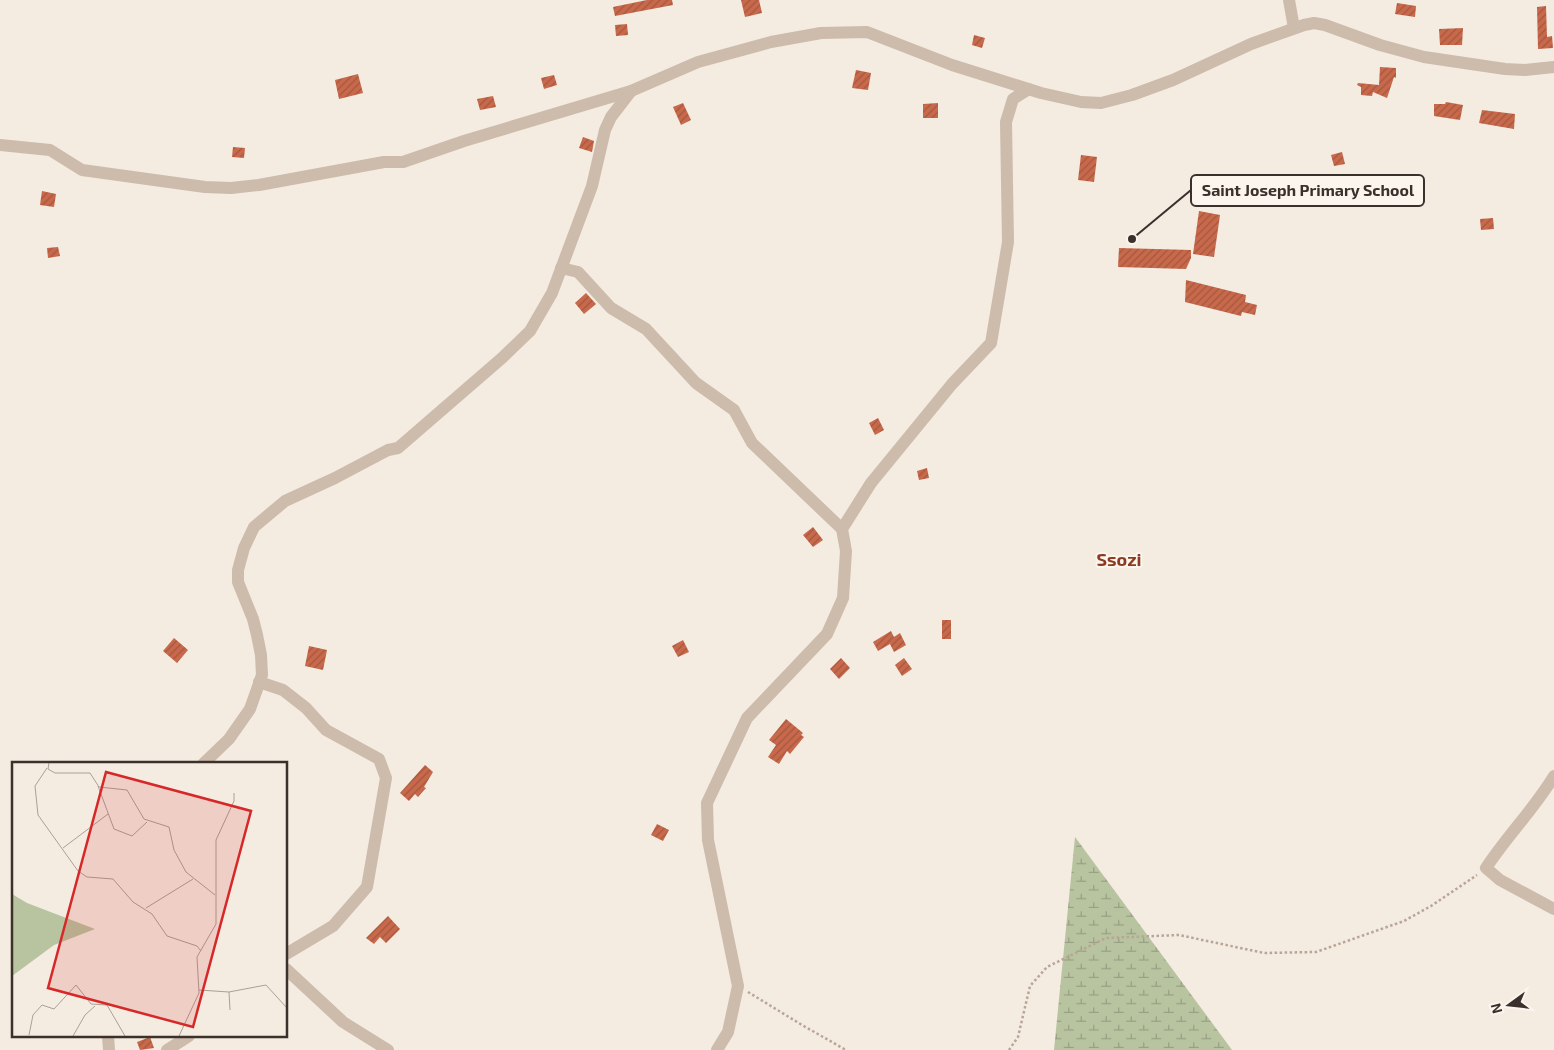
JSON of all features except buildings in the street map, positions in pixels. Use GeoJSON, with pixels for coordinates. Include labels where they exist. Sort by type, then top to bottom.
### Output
{"type":"FeatureCollection","features":[{"type":"Feature","properties":{"kind":"street"},"geometry":{"type":"LineString","coordinates":[[1289,0],[1294,28]]}},
{"type":"Feature","properties":{"kind":"street"},"geometry":{"type":"LineString","coordinates":[[0,145],[50,150],[82,170],[205,187],[231,188],[259,185],[384,162],[403,162],[464,141],[632,91],[687,66],[771,42],[821,33],[867,32],[952,65],[1029,89],[1072,100],[1101,102],[1132,95],[1173,80],[1251,44],[1309,24],[1324,25],[1380,45],[1424,57],[1466,64],[1525,70],[1554,67]]}},
{"type":"Feature","properties":{"kind":"street"},"geometry":{"type":"LineString","coordinates":[[842,529],[871,483],[952,384],[991,343],[1008,242],[1006,122],[1012,99],[1029,89]]}},
{"type":"Feature","properties":{"kind":"street"},"geometry":{"type":"LineString","coordinates":[[205,762],[229,739],[250,709],[262,675],[261,655],[253,619],[241,591],[238,576],[244,548],[254,527],[285,501],[335,478],[388,450],[398,448],[404,444],[530,331],[552,293],[592,186],[605,130],[616,109],[632,91]]}},
{"type":"Feature","properties":{"kind":"street"},"geometry":{"type":"LineString","coordinates":[[561,268],[578,272],[611,308],[646,329],[696,383],[734,410],[752,443],[842,529],[846,550],[843,598],[827,634],[747,718],[706,804],[708,840],[738,986],[728,1032],[717,1050]]}},
{"type":"Feature","properties":{"kind":"street"},"geometry":{"type":"LineString","coordinates":[[259,682],[283,690],[306,708],[326,730],[379,758],[386,778],[368,887],[333,926],[288,953]]}},
{"type":"Feature","properties":{"kind":"street"},"geometry":{"type":"LineString","coordinates":[[1554,776],[1545,791],[1500,846],[1486,868],[1500,880],[1554,909]]}},
{"type":"Feature","properties":{"kind":"street"},"geometry":{"type":"LineString","coordinates":[[288,971],[343,1022],[388,1050]]}},
{"type":"Feature","properties":{"kind":"street"},"geometry":{"type":"LineString","coordinates":[[167,1050],[186,1038]]}},
{"type":"Feature","properties":{"kind":"path"},"geometry":{"type":"LineString","coordinates":[[1009,1050],[1018,1038],[1030,986],[1046,967],[1106,938],[1179,935],[1264,953],[1316,952],[1404,921],[1463,886],[1486,868]]}},
{"type":"Feature","properties":{"kind":"path"},"geometry":{"type":"LineString","coordinates":[[738,986],[802,1026],[846,1050]]}},
{"type":"Feature","properties":{"kind":"green space"},"geometry":{"type":"Polygon","coordinates":[[[1075,837],[1232,1050],[1054,1050],[1075,837]]]}},
{"type":"Feature","properties":{"kind":"place","name":"Saint Joseph Primary School"},"geometry":{"type":"Point","coordinates":[1132,239]}},
{"type":"Feature","properties":{"kind":"district","name":"Ssozi"},"geometry":{"type":"Point","coordinates":[1119,559]}}]}
